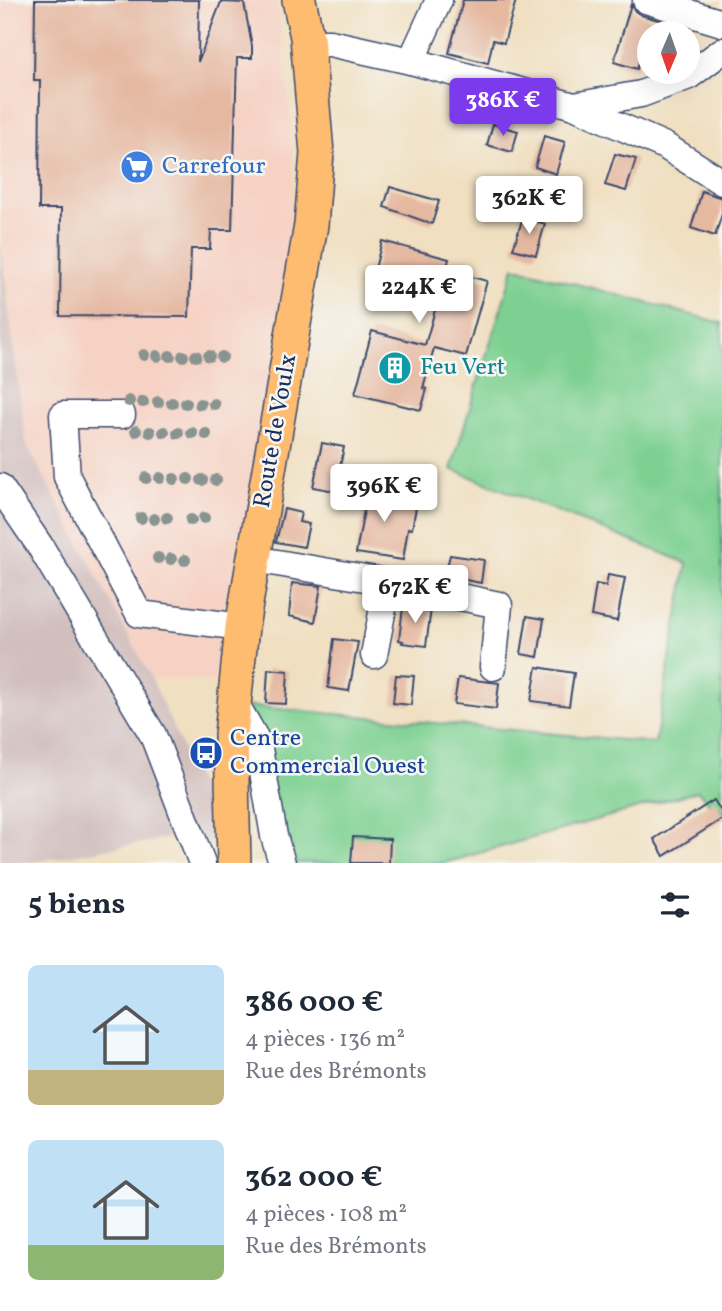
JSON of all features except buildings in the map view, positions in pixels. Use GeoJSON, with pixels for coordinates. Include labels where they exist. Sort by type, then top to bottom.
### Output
{"type":"FeatureCollection","features":[{"type":"Feature","properties":{"kind":"main road","name":"Route de Voulx"},"geometry":{"type":"LineString","coordinates":[[234,863],[231,736],[242,627],[311,225],[317,153],[307,37],[299,0]]}},
{"type":"Feature","properties":{"kind":"street"},"geometry":{"type":"LineString","coordinates":[[411,61],[439,0]]}},
{"type":"Feature","properties":{"kind":"street"},"geometry":{"type":"LineString","coordinates":[[646,0],[722,23]]}},
{"type":"Feature","properties":{"kind":"street"},"geometry":{"type":"LineString","coordinates":[[307,37],[320,43],[411,61],[574,106],[665,146],[722,181]]}},
{"type":"Feature","properties":{"kind":"street"},"geometry":{"type":"LineString","coordinates":[[574,106],[641,94],[689,76],[722,51]]}},
{"type":"Feature","properties":{"kind":"street"},"geometry":{"type":"LineString","coordinates":[[122,415],[63,415],[67,477],[139,614],[242,627]]}},
{"type":"Feature","properties":{"kind":"street"},"geometry":{"type":"LineString","coordinates":[[0,487],[40,546],[153,735],[202,863]]}},
{"type":"Feature","properties":{"kind":"street"},"geometry":{"type":"LineString","coordinates":[[254,559],[388,582],[499,605],[493,667]]}},
{"type":"Feature","properties":{"kind":"street"},"geometry":{"type":"LineString","coordinates":[[374,655],[388,582]]}},
{"type":"Feature","properties":{"kind":"street"},"geometry":{"type":"LineString","coordinates":[[234,701],[258,743],[274,836],[282,863]]}},
{"type":"Feature","properties":{"kind":"shaded area"},"geometry":{"type":"Polygon","coordinates":[[[0,0],[277,0],[293,135],[293,223],[220,681],[151,678],[26,443],[0,224],[0,0]]]}},
{"type":"Feature","properties":{"kind":"shaded area"},"geometry":{"type":"Polygon","coordinates":[[[0,239],[26,443],[151,678],[206,800],[211,844],[181,836],[27,863],[0,863],[0,239]]]}},
{"type":"Feature","properties":{"kind":"green space"},"geometry":{"type":"Polygon","coordinates":[[[514,267],[722,323],[722,818],[698,791],[444,863],[285,863],[249,706],[655,743],[687,563],[451,469],[514,267]]]}},
{"type":"Feature","properties":{"kind":"place","name":"Carrefour"},"geometry":{"type":"Point","coordinates":[137,167]}},
{"type":"Feature","properties":{"kind":"place","name":"Feu Vert"},"geometry":{"type":"Point","coordinates":[395,368]}},
{"type":"Feature","properties":{"kind":"place","name":"Centre Commercial Ouest"},"geometry":{"type":"Point","coordinates":[206,753]}}]}
